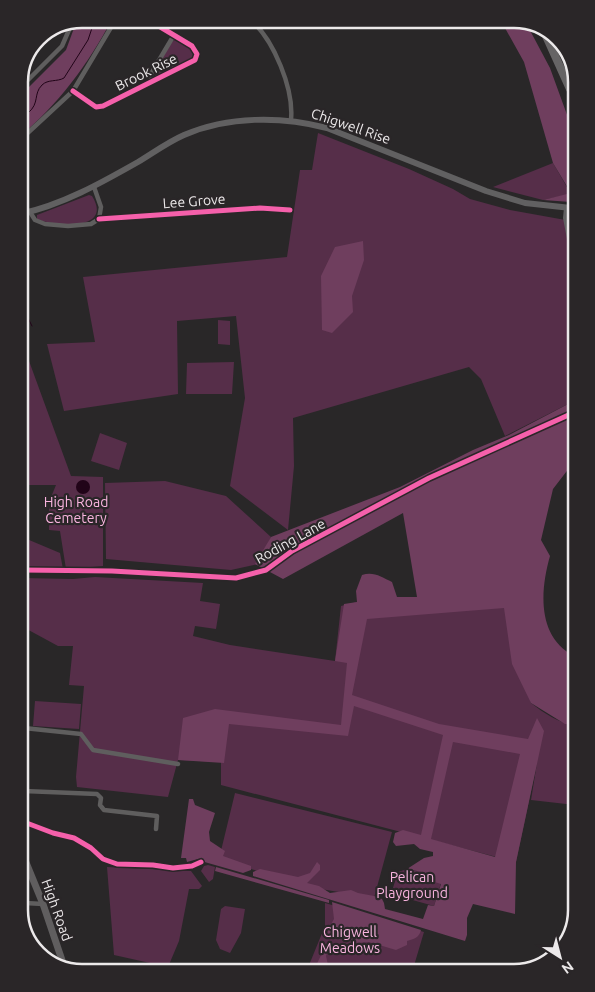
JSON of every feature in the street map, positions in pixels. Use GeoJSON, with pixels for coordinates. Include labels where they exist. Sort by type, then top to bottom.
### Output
{"type":"FeatureCollection","features":[{"type":"Feature","properties":{"kind":"highway"},"geometry":{"type":"LineString","coordinates":[[548,40],[568,85]]}},
{"type":"Feature","properties":{"kind":"main road","name":"High Road"},"geometry":{"type":"LineString","coordinates":[[28,869],[43,904],[62,961]]}},
{"type":"Feature","properties":{"kind":"street"},"geometry":{"type":"LineString","coordinates":[[28,132],[74,91],[111,28]]}},
{"type":"Feature","properties":{"kind":"street","name":"Brook Rise"},"geometry":{"type":"LineString","coordinates":[[74,91],[96,107],[102,106],[195,60],[197,54],[192,46],[162,28]]}},
{"type":"Feature","properties":{"kind":"street"},"geometry":{"type":"LineString","coordinates":[[257,28],[268,41],[282,69],[292,112],[291,120]]}},
{"type":"Feature","properties":{"kind":"street"},"geometry":{"type":"LineString","coordinates":[[28,80],[62,46],[69,30]]}},
{"type":"Feature","properties":{"kind":"street"},"geometry":{"type":"LineString","coordinates":[[150,82],[152,72],[174,35]]}},
{"type":"Feature","properties":{"kind":"street","name":"Chigwell Rise"},"geometry":{"type":"LineString","coordinates":[[30,212],[94,187],[183,135],[214,124],[291,120],[327,128],[486,192],[525,203],[568,208]]}},
{"type":"Feature","properties":{"kind":"street"},"geometry":{"type":"LineString","coordinates":[[94,187],[101,207],[99,219]]}},
{"type":"Feature","properties":{"kind":"street","name":"Lee Grove"},"geometry":{"type":"LineString","coordinates":[[30,212],[35,220],[45,224],[92,224],[99,219],[260,208],[290,210]]}},
{"type":"Feature","properties":{"kind":"street"},"geometry":{"type":"LineString","coordinates":[[568,211],[566,218],[568,228]]}},
{"type":"Feature","properties":{"kind":"street","name":"Roding Lane"},"geometry":{"type":"LineString","coordinates":[[28,570],[112,571],[236,578],[266,570],[292,551],[428,478],[568,415]]}},
{"type":"Feature","properties":{"kind":"street"},"geometry":{"type":"LineString","coordinates":[[28,728],[81,734],[93,750],[178,764]]}},
{"type":"Feature","properties":{"kind":"street"},"geometry":{"type":"LineString","coordinates":[[28,791],[98,794],[101,798],[100,806],[104,810],[157,816],[156,830]]}},
{"type":"Feature","properties":{"kind":"street"},"geometry":{"type":"LineString","coordinates":[[28,822],[53,833],[74,838],[91,848],[103,859],[118,864],[173,868],[192,866],[201,862]]}},
{"type":"Feature","properties":{"kind":"street"},"geometry":{"type":"LineString","coordinates":[[28,903],[43,904]]}},
{"type":"Feature","properties":{"kind":"green space"},"geometry":{"type":"Polygon","coordinates":[[[107,28],[72,82],[28,129],[28,88],[66,50],[74,29],[107,28]]]}},
{"type":"Feature","properties":{"kind":"green space"},"geometry":{"type":"Polygon","coordinates":[[[505,28],[530,30],[550,68],[568,118],[568,188],[553,163],[524,62],[505,28]]]}},
{"type":"Feature","properties":{"kind":"green space"},"geometry":{"type":"Polygon","coordinates":[[[174,40],[192,50],[195,60],[157,79],[154,73],[174,40]]]}},
{"type":"Feature","properties":{"kind":"green space"},"geometry":{"type":"Polygon","coordinates":[[[318,133],[409,169],[470,199],[510,210],[568,220],[568,404],[505,436],[481,379],[469,367],[293,418],[294,466],[288,530],[230,486],[245,398],[236,316],[177,321],[178,394],[64,411],[47,344],[95,342],[83,277],[287,257],[300,170],[312,170],[318,133]]]}},
{"type":"Feature","properties":{"kind":"green space"},"geometry":{"type":"Polygon","coordinates":[[[553,163],[568,189],[568,195],[543,200],[493,187],[553,163]]]}},
{"type":"Feature","properties":{"kind":"green space"},"geometry":{"type":"Polygon","coordinates":[[[568,194],[568,202],[543,200],[568,194]]]}},
{"type":"Feature","properties":{"kind":"green space"},"geometry":{"type":"Polygon","coordinates":[[[89,195],[92,196],[97,207],[95,215],[89,221],[80,224],[56,224],[37,219],[37,215],[89,195]]]}},
{"type":"Feature","properties":{"kind":"green space"},"geometry":{"type":"Polygon","coordinates":[[[363,241],[364,260],[352,296],[353,312],[332,333],[322,330],[321,276],[335,247],[363,241]]]}},
{"type":"Feature","properties":{"kind":"green space"},"geometry":{"type":"Polygon","coordinates":[[[218,320],[230,321],[230,345],[218,344],[218,320]]]}},
{"type":"Feature","properties":{"kind":"green space","name":"High Road Cemetery"},"geometry":{"type":"Polygon","coordinates":[[[28,358],[71,476],[103,477],[103,566],[66,569],[60,531],[49,530],[49,502],[56,485],[28,485],[28,358]]]}},
{"type":"Feature","properties":{"kind":"green space"},"geometry":{"type":"Polygon","coordinates":[[[234,362],[232,394],[186,394],[187,363],[234,362]]]}},
{"type":"Feature","properties":{"kind":"green space"},"geometry":{"type":"Polygon","coordinates":[[[568,404],[568,470],[553,489],[541,540],[550,556],[544,584],[544,612],[553,637],[568,652],[568,724],[531,703],[512,664],[504,608],[367,619],[352,695],[439,724],[528,739],[537,718],[544,731],[516,862],[515,914],[473,904],[467,918],[465,941],[253,876],[253,872],[260,869],[298,877],[310,873],[317,862],[320,865],[320,870],[307,883],[319,886],[330,893],[351,890],[374,896],[382,899],[385,909],[423,919],[428,905],[434,906],[441,884],[425,879],[422,872],[407,869],[424,858],[433,856],[433,852],[420,849],[414,844],[396,846],[393,842],[395,833],[403,830],[421,835],[443,735],[354,706],[348,736],[229,724],[224,763],[178,760],[183,718],[215,709],[341,725],[347,663],[335,661],[344,604],[357,602],[356,591],[362,575],[366,574],[377,575],[392,582],[397,597],[417,597],[403,513],[283,579],[255,564],[271,537],[400,487],[473,450],[509,435],[568,404]],[[453,742],[431,839],[495,857],[520,754],[453,742]]]}},
{"type":"Feature","properties":{"kind":"green space"},"geometry":{"type":"Polygon","coordinates":[[[100,433],[127,443],[119,470],[91,461],[100,433]]]}},
{"type":"Feature","properties":{"kind":"green space"},"geometry":{"type":"Polygon","coordinates":[[[165,481],[226,496],[271,537],[258,564],[231,570],[106,559],[105,483],[165,481]]]}},
{"type":"Feature","properties":{"kind":"green space"},"geometry":{"type":"Polygon","coordinates":[[[28,540],[60,553],[63,569],[28,568],[28,540]]]}},
{"type":"Feature","properties":{"kind":"green space"},"geometry":{"type":"Polygon","coordinates":[[[95,577],[203,583],[200,601],[220,604],[216,629],[195,626],[193,636],[230,645],[335,661],[341,606],[357,602],[507,606],[531,703],[546,714],[568,724],[568,804],[531,800],[537,763],[516,862],[221,785],[221,762],[178,760],[168,797],[77,787],[76,777],[84,686],[69,685],[73,646],[58,646],[28,630],[28,578],[73,579],[95,577]]]}},
{"type":"Feature","properties":{"kind":"green space"},"geometry":{"type":"Polygon","coordinates":[[[35,701],[81,704],[79,729],[33,726],[35,701]]]}},
{"type":"Feature","properties":{"kind":"green space"},"geometry":{"type":"Polygon","coordinates":[[[235,793],[392,832],[374,898],[309,887],[219,859],[235,793]]]}},
{"type":"Feature","properties":{"kind":"green space"},"geometry":{"type":"Polygon","coordinates":[[[189,799],[193,799],[195,805],[215,813],[209,832],[210,841],[225,851],[223,856],[251,866],[251,870],[243,873],[198,859],[187,862],[186,858],[181,858],[189,799]]]}},
{"type":"Feature","properties":{"kind":"green space"},"geometry":{"type":"Polygon","coordinates":[[[204,866],[215,867],[213,879],[209,882],[201,871],[204,866]]]}},
{"type":"Feature","properties":{"kind":"green space"},"geometry":{"type":"Polygon","coordinates":[[[107,867],[191,871],[202,886],[199,889],[189,889],[179,941],[169,964],[154,964],[114,955],[107,867]]]}},
{"type":"Feature","properties":{"kind":"green space"},"geometry":{"type":"Polygon","coordinates":[[[216,867],[329,900],[329,903],[215,871],[216,867]]]}},
{"type":"Feature","properties":{"kind":"green space","name":"Pelican Playground"},"geometry":{"type":"Polygon","coordinates":[[[407,869],[422,872],[425,879],[441,883],[434,906],[391,894],[398,872],[407,869]]]}},
{"type":"Feature","properties":{"kind":"green space"},"geometry":{"type":"Polygon","coordinates":[[[332,902],[421,930],[420,933],[416,938],[407,941],[407,945],[396,950],[369,942],[354,943],[345,937],[328,938],[328,930],[334,919],[332,902]]]}},
{"type":"Feature","properties":{"kind":"green space","name":"Chigwell Meadows"},"geometry":{"type":"Polygon","coordinates":[[[325,903],[424,932],[414,964],[309,964],[325,926],[325,903]]]}},
{"type":"Feature","properties":{"kind":"green space"},"geometry":{"type":"Polygon","coordinates":[[[225,906],[245,909],[241,933],[230,953],[220,949],[216,940],[221,909],[225,906]]]}},
{"type":"Feature","properties":{"kind":"green space"},"geometry":{"type":"Polygon","coordinates":[[[328,950],[326,956],[328,964],[317,964],[323,951],[328,950]]]}},
{"type":"Feature","properties":{"kind":"shaded area"},"geometry":{"type":"Polygon","coordinates":[[[83,480],[88,482],[90,487],[88,492],[83,494],[78,492],[76,487],[78,482],[83,480]]]}},
{"type":"Feature","properties":{"kind":"waterway"},"geometry":{"type":"LineString","coordinates":[[28,113],[34,106],[39,88],[44,83],[64,78],[88,40],[92,28]]}},
{"type":"Feature","properties":{"kind":"waterway"},"geometry":{"type":"LineString","coordinates":[[28,318],[32,326]]}},
{"type":"Feature","properties":{"kind":"cycle path"},"geometry":{"type":"LineString","coordinates":[[73,91],[96,107],[103,106],[195,60],[197,54],[192,46],[162,28]]}},
{"type":"Feature","properties":{"kind":"cycle path"},"geometry":{"type":"LineString","coordinates":[[99,219],[260,208],[290,210]]}},
{"type":"Feature","properties":{"kind":"cycle path"},"geometry":{"type":"LineString","coordinates":[[28,570],[112,571],[236,578],[266,570],[292,551],[429,478],[568,415]]}},
{"type":"Feature","properties":{"kind":"cycle path"},"geometry":{"type":"LineString","coordinates":[[28,824],[53,833],[74,838],[91,848],[103,859],[117,864],[153,865],[173,868],[192,866],[201,862]]}}]}
